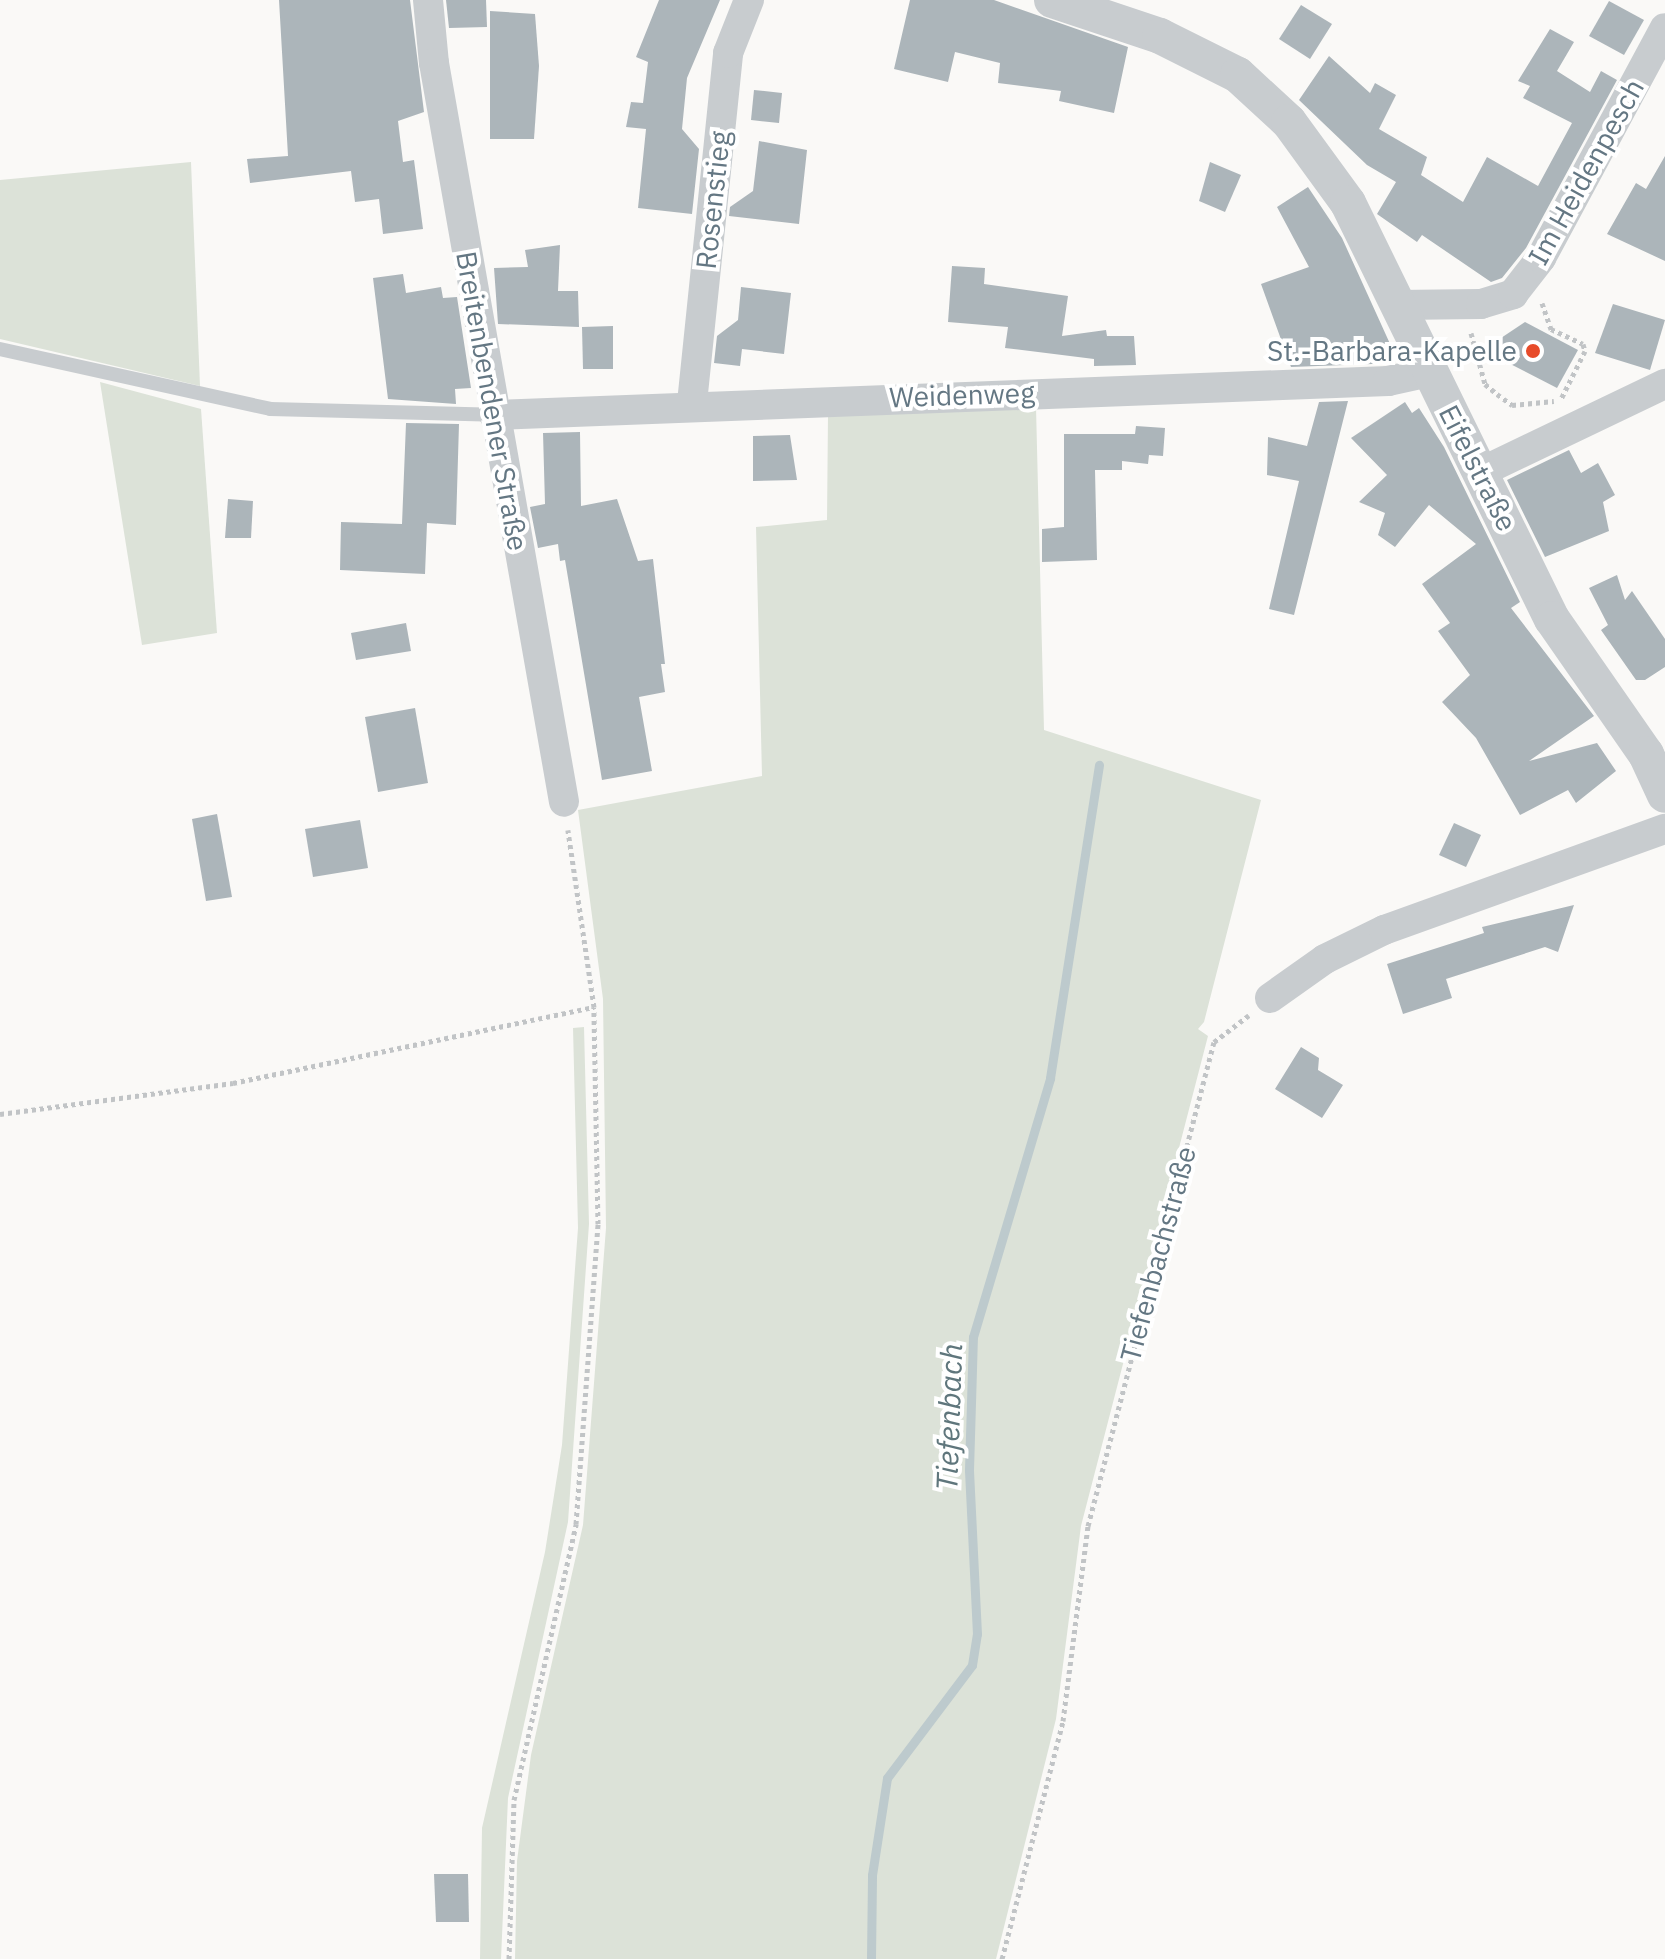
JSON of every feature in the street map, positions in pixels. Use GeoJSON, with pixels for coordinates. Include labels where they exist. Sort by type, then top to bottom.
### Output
{"type":"FeatureCollection","features":[{"type":"Feature","properties":{"kind":"street","name":"Breitenbendener Straße"},"geometry":{"type":"LineString","coordinates":[[428,0],[434,63],[564,802]]}},
{"type":"Feature","properties":{"kind":"street","name":"Rosenstieg"},"geometry":{"type":"LineString","coordinates":[[692,403],[728,53],[749,0]]}},
{"type":"Feature","properties":{"kind":"street","name":"Eifelstraße"},"geometry":{"type":"LineString","coordinates":[[1052,0],[1160,36],[1238,75],[1289,122],[1348,203],[1552,619],[1646,754],[1665,795]]}},
{"type":"Feature","properties":{"kind":"street","name":"Im Heidenpesch"},"geometry":{"type":"LineString","coordinates":[[1397,305],[1481,304],[1513,294],[1541,258],[1665,28]]}},
{"type":"Feature","properties":{"kind":"street","name":"Weidenweg"},"geometry":{"type":"LineString","coordinates":[[494,415],[692,403],[1388,381],[1429,372]]}},
{"type":"Feature","properties":{"kind":"street"},"geometry":{"type":"LineString","coordinates":[[1481,472],[1665,384]]}},
{"type":"Feature","properties":{"kind":"street"},"geometry":{"type":"LineString","coordinates":[[1270,998],[1325,959],[1384,930],[1665,829]]}},
{"type":"Feature","properties":{"kind":"lane"},"geometry":{"type":"LineString","coordinates":[[0,349],[270,409],[494,415]]}},
{"type":"Feature","properties":{"kind":"path"},"geometry":{"type":"LineString","coordinates":[[1467,318],[1485,384],[1512,405],[1563,402],[1585,351],[1583,344],[1551,329],[1543,305]]}},
{"type":"Feature","properties":{"kind":"path"},"geometry":{"type":"LineString","coordinates":[[509,1959],[514,1800],[576,1524],[598,1224],[594,1007],[564,802]]}},
{"type":"Feature","properties":{"kind":"path","name":"Tiefenbachstraße"},"geometry":{"type":"LineString","coordinates":[[1002,1959],[1063,1721],[1088,1526],[1214,1042],[1270,998]]}},
{"type":"Feature","properties":{"kind":"path"},"geometry":{"type":"LineString","coordinates":[[0,1114],[233,1083],[594,1007]]}},
{"type":"Feature","properties":{"kind":"shaded area"},"geometry":{"type":"Polygon","coordinates":[[[191,162],[200,386],[0,339],[0,180],[191,162]]]}},
{"type":"Feature","properties":{"kind":"shaded area"},"geometry":{"type":"Polygon","coordinates":[[[100,382],[201,409],[217,633],[142,645],[100,382]]]}},
{"type":"Feature","properties":{"kind":"shaded area"},"geometry":{"type":"Polygon","coordinates":[[[1036,407],[1044,730],[1261,800],[1204,1022],[1198,1029],[1208,1036],[1081,1526],[1056,1719],[996,1959],[515,1959],[517,1861],[531,1755],[583,1525],[606,1228],[603,999],[578,810],[762,776],[756,527],[827,520],[828,414],[1036,407]]]}},
{"type":"Feature","properties":{"kind":"shaded area"},"geometry":{"type":"Polygon","coordinates":[[[584,1027],[589,1224],[568,1522],[508,1798],[501,1959],[480,1959],[482,1828],[545,1552],[562,1445],[578,1228],[573,1028],[584,1027]]]}},
{"type":"Feature","properties":{"kind":"building"},"geometry":{"type":"Polygon","coordinates":[[[279,0],[410,0],[424,112],[398,121],[403,162],[414,160],[423,229],[383,234],[379,199],[355,202],[351,171],[250,183],[247,159],[288,156],[279,0]]]}},
{"type":"Feature","properties":{"kind":"building"},"geometry":{"type":"Polygon","coordinates":[[[446,0],[486,0],[487,27],[449,28],[446,0]]]}},
{"type":"Feature","properties":{"kind":"building"},"geometry":{"type":"Polygon","coordinates":[[[659,0],[720,0],[687,78],[682,129],[699,149],[692,214],[638,208],[646,129],[626,127],[631,102],[643,103],[648,62],[636,57],[659,0]]]}},
{"type":"Feature","properties":{"kind":"building"},"geometry":{"type":"Polygon","coordinates":[[[910,0],[994,0],[1128,47],[1114,113],[1059,101],[1061,91],[998,83],[1000,63],[955,52],[948,82],[894,69],[910,0]]]}},
{"type":"Feature","properties":{"kind":"building"},"geometry":{"type":"Polygon","coordinates":[[[1609,1],[1644,20],[1624,55],[1589,36],[1609,1]]]}},
{"type":"Feature","properties":{"kind":"building"},"geometry":{"type":"Polygon","coordinates":[[[1301,5],[1332,24],[1310,59],[1279,39],[1301,5]]]}},
{"type":"Feature","properties":{"kind":"building"},"geometry":{"type":"Polygon","coordinates":[[[490,11],[535,14],[539,66],[534,139],[490,139],[490,11]]]}},
{"type":"Feature","properties":{"kind":"building"},"geometry":{"type":"Polygon","coordinates":[[[1550,29],[1574,42],[1557,71],[1590,92],[1601,71],[1617,80],[1526,248],[1502,278],[1491,282],[1422,235],[1417,242],[1377,214],[1396,182],[1367,165],[1299,100],[1329,56],[1370,93],[1375,83],[1396,95],[1379,129],[1427,157],[1421,175],[1463,202],[1487,157],[1538,186],[1572,123],[1523,98],[1530,86],[1518,81],[1550,29]]]}},
{"type":"Feature","properties":{"kind":"building"},"geometry":{"type":"Polygon","coordinates":[[[754,90],[782,93],[779,123],[751,120],[754,90]]]}},
{"type":"Feature","properties":{"kind":"building"},"geometry":{"type":"Polygon","coordinates":[[[759,141],[807,150],[799,224],[729,216],[730,207],[753,191],[759,141]]]}},
{"type":"Feature","properties":{"kind":"building"},"geometry":{"type":"Polygon","coordinates":[[[1665,156],[1665,261],[1607,234],[1636,183],[1646,189],[1665,156]]]}},
{"type":"Feature","properties":{"kind":"building"},"geometry":{"type":"Polygon","coordinates":[[[1210,162],[1241,175],[1225,212],[1199,201],[1210,162]]]}},
{"type":"Feature","properties":{"kind":"building"},"geometry":{"type":"Polygon","coordinates":[[[1308,187],[1342,238],[1396,357],[1372,364],[1291,367],[1261,284],[1309,267],[1277,207],[1308,187]]]}},
{"type":"Feature","properties":{"kind":"building"},"geometry":{"type":"Polygon","coordinates":[[[560,245],[558,291],[578,291],[579,327],[498,324],[494,268],[528,267],[525,250],[560,245]]]}},
{"type":"Feature","properties":{"kind":"building"},"geometry":{"type":"Polygon","coordinates":[[[952,266],[985,268],[984,284],[1068,296],[1062,336],[1106,330],[1107,336],[1134,336],[1136,365],[1094,366],[1094,359],[1005,348],[1008,327],[948,322],[952,266]]]}},
{"type":"Feature","properties":{"kind":"building"},"geometry":{"type":"Polygon","coordinates":[[[403,274],[406,293],[441,287],[443,298],[457,297],[471,388],[455,389],[456,404],[388,399],[373,278],[403,274]]]}},
{"type":"Feature","properties":{"kind":"building"},"geometry":{"type":"Polygon","coordinates":[[[741,287],[791,293],[784,354],[742,349],[740,366],[714,363],[717,336],[738,320],[741,287]]]}},
{"type":"Feature","properties":{"kind":"building"},"geometry":{"type":"Polygon","coordinates":[[[1613,304],[1665,320],[1650,370],[1595,353],[1613,304]]]}},
{"type":"Feature","properties":{"kind":"building","name":"St.-Barbara-Kapelle"},"geometry":{"type":"Polygon","coordinates":[[[1525,322],[1578,350],[1557,388],[1483,350],[1525,322]]]}},
{"type":"Feature","properties":{"kind":"building"},"geometry":{"type":"Polygon","coordinates":[[[613,326],[613,369],[583,369],[582,327],[613,326]]]}},
{"type":"Feature","properties":{"kind":"building"},"geometry":{"type":"Polygon","coordinates":[[[1348,401],[1294,615],[1269,609],[1299,481],[1267,475],[1268,437],[1307,446],[1319,402],[1348,401]]]}},
{"type":"Feature","properties":{"kind":"building"},"geometry":{"type":"Polygon","coordinates":[[[1405,402],[1412,413],[1419,408],[1444,447],[1520,602],[1511,608],[1594,716],[1529,761],[1597,743],[1616,771],[1576,803],[1568,790],[1520,815],[1476,738],[1442,702],[1470,675],[1438,631],[1450,623],[1422,584],[1476,544],[1429,505],[1395,547],[1378,535],[1385,513],[1359,502],[1387,475],[1351,438],[1405,402]]]}},
{"type":"Feature","properties":{"kind":"building"},"geometry":{"type":"Polygon","coordinates":[[[406,423],[459,424],[456,525],[427,523],[425,574],[340,570],[341,522],[402,524],[406,423]]]}},
{"type":"Feature","properties":{"kind":"building"},"geometry":{"type":"Polygon","coordinates":[[[1136,426],[1165,428],[1163,456],[1149,455],[1148,464],[1122,461],[1122,470],[1095,470],[1097,560],[1042,562],[1042,529],[1064,527],[1064,434],[1135,434],[1136,426]]]}},
{"type":"Feature","properties":{"kind":"building"},"geometry":{"type":"Polygon","coordinates":[[[580,432],[581,506],[617,499],[638,561],[653,559],[665,664],[661,664],[665,692],[639,697],[652,771],[602,780],[565,560],[560,561],[558,544],[538,548],[530,507],[545,504],[543,433],[580,432]]]}},
{"type":"Feature","properties":{"kind":"building"},"geometry":{"type":"Polygon","coordinates":[[[790,435],[797,480],[753,481],[753,436],[790,435]]]}},
{"type":"Feature","properties":{"kind":"building"},"geometry":{"type":"Polygon","coordinates":[[[1569,450],[1581,473],[1598,463],[1615,495],[1603,502],[1609,531],[1545,557],[1507,480],[1569,450]]]}},
{"type":"Feature","properties":{"kind":"building"},"geometry":{"type":"Polygon","coordinates":[[[228,499],[253,501],[251,538],[225,538],[228,499]]]}},
{"type":"Feature","properties":{"kind":"building"},"geometry":{"type":"Polygon","coordinates":[[[1617,575],[1625,600],[1632,591],[1665,639],[1665,667],[1645,680],[1636,680],[1601,630],[1608,625],[1589,588],[1617,575]]]}},
{"type":"Feature","properties":{"kind":"building"},"geometry":{"type":"Polygon","coordinates":[[[406,623],[411,651],[356,660],[351,633],[406,623]]]}},
{"type":"Feature","properties":{"kind":"building"},"geometry":{"type":"Polygon","coordinates":[[[415,708],[428,783],[378,792],[365,717],[415,708]]]}},
{"type":"Feature","properties":{"kind":"building"},"geometry":{"type":"Polygon","coordinates":[[[217,814],[232,897],[206,901],[192,819],[217,814]]]}},
{"type":"Feature","properties":{"kind":"building"},"geometry":{"type":"Polygon","coordinates":[[[360,820],[368,868],[313,877],[305,829],[360,820]]]}},
{"type":"Feature","properties":{"kind":"building"},"geometry":{"type":"Polygon","coordinates":[[[1454,823],[1481,835],[1466,867],[1439,855],[1454,823]]]}},
{"type":"Feature","properties":{"kind":"building"},"geometry":{"type":"Polygon","coordinates":[[[1574,905],[1558,952],[1545,947],[1446,979],[1452,998],[1403,1014],[1387,964],[1484,933],[1482,927],[1574,905]]]}},
{"type":"Feature","properties":{"kind":"building"},"geometry":{"type":"Polygon","coordinates":[[[1301,1047],[1319,1058],[1318,1070],[1343,1085],[1322,1118],[1275,1089],[1301,1047]]]}},
{"type":"Feature","properties":{"kind":"building"},"geometry":{"type":"Polygon","coordinates":[[[434,1874],[468,1874],[469,1922],[436,1922],[434,1874]]]}},
{"type":"Feature","properties":{"kind":"waterway","name":"Tiefenbach"},"geometry":{"type":"LineString","coordinates":[[871,1959],[872,1875],[887,1778],[972,1665],[977,1634],[969,1470],[973,1337],[1050,1078],[1099,765]]}},
{"type":"Feature","properties":{"kind":"place","name":"St.-Barbara-Kapelle"},"geometry":{"type":"Point","coordinates":[1533,351]}}]}
